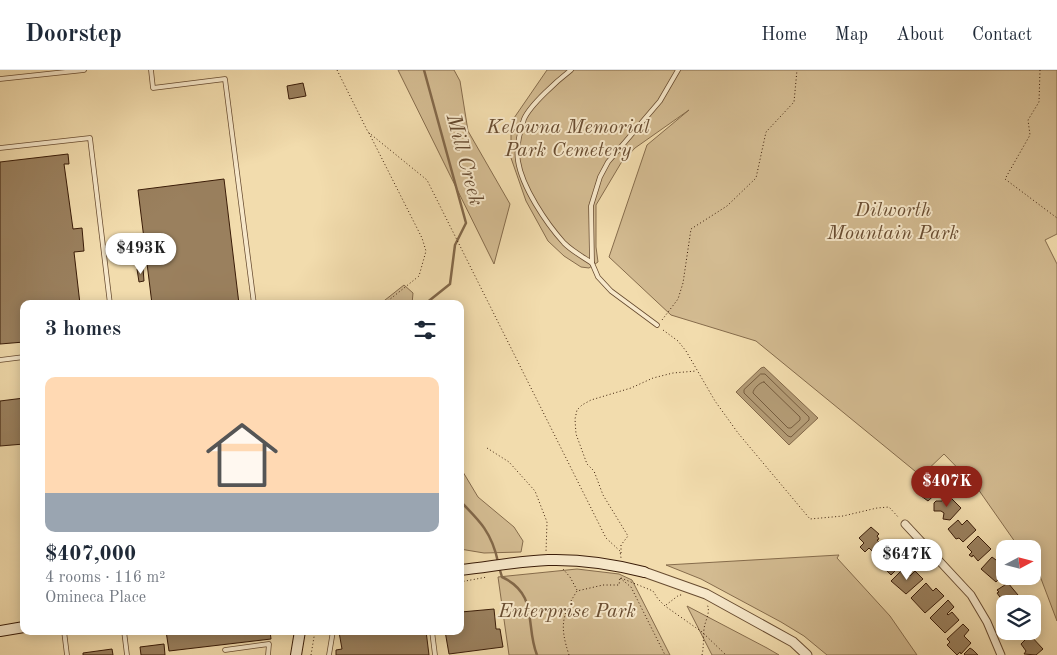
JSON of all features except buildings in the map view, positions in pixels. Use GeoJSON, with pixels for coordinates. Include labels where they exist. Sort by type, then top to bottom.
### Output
{"type":"FeatureCollection","features":[{"type":"Feature","properties":{"kind":"main road"},"geometry":{"type":"LineString","coordinates":[[464,570],[492,570],[503,565],[546,560],[578,560],[621,566],[644,572]]}},
{"type":"Feature","properties":{"kind":"main road"},"geometry":{"type":"LineString","coordinates":[[0,631],[20,628]]}},
{"type":"Feature","properties":{"kind":"main road"},"geometry":{"type":"LineString","coordinates":[[296,655],[299,635]]}},
{"type":"Feature","properties":{"kind":"street"},"geometry":{"type":"LineString","coordinates":[[905,524],[971,595],[987,622],[1001,655]]}},
{"type":"Feature","properties":{"kind":"street"},"geometry":{"type":"LineString","coordinates":[[644,572],[706,594],[793,642],[807,655]]}},
{"type":"Feature","properties":{"kind":"lane"},"geometry":{"type":"LineString","coordinates":[[0,79],[84,70]]}},
{"type":"Feature","properties":{"kind":"lane"},"geometry":{"type":"LineString","coordinates":[[151,70],[153,88],[225,79],[253,300]]}},
{"type":"Feature","properties":{"kind":"lane"},"geometry":{"type":"LineString","coordinates":[[571,70],[552,84],[525,118],[519,140],[517,158],[520,171],[532,197],[549,223],[565,244],[592,263]]}},
{"type":"Feature","properties":{"kind":"lane"},"geometry":{"type":"LineString","coordinates":[[657,325],[611,291],[598,277],[592,263],[591,206],[600,178],[608,162],[660,101],[678,70]]}},
{"type":"Feature","properties":{"kind":"lane"},"geometry":{"type":"LineString","coordinates":[[0,148],[90,138],[110,300]]}},
{"type":"Feature","properties":{"kind":"lane"},"geometry":{"type":"LineString","coordinates":[[0,360],[20,358]]}},
{"type":"Feature","properties":{"kind":"lane"},"geometry":{"type":"LineString","coordinates":[[64,635],[67,655]]}},
{"type":"Feature","properties":{"kind":"lane"},"geometry":{"type":"LineString","coordinates":[[124,635],[127,655]]}},
{"type":"Feature","properties":{"kind":"lane"},"geometry":{"type":"LineString","coordinates":[[329,655],[332,635]]}},
{"type":"Feature","properties":{"kind":"lane"},"geometry":{"type":"LineString","coordinates":[[433,635],[436,655]]}},
{"type":"Feature","properties":{"kind":"lane"},"geometry":{"type":"LineString","coordinates":[[225,650],[269,644],[268,655]]}},
{"type":"Feature","properties":{"kind":"path"},"geometry":{"type":"LineString","coordinates":[[337,70],[422,238],[426,251],[419,276],[389,300]]}},
{"type":"Feature","properties":{"kind":"path"},"geometry":{"type":"LineString","coordinates":[[797,70],[794,102],[766,132],[756,178],[727,206],[691,229],[683,283],[678,299],[657,325],[678,341],[686,351],[715,401],[738,433],[810,519],[844,516],[876,508],[889,507],[905,524]]}},
{"type":"Feature","properties":{"kind":"path"},"geometry":{"type":"LineString","coordinates":[[1040,70],[1039,102],[1028,120],[1030,135],[1005,179],[1057,218]]}},
{"type":"Feature","properties":{"kind":"path"},"geometry":{"type":"LineString","coordinates":[[368,132],[427,180],[465,252],[606,538],[620,551],[621,557],[621,545],[628,536],[604,495],[594,471],[587,464],[576,434],[574,419],[577,410],[582,405],[631,388],[653,378],[673,373],[696,371]]}},
{"type":"Feature","properties":{"kind":"path"},"geometry":{"type":"LineString","coordinates":[[487,448],[509,462],[535,491],[547,522],[546,560]]}},
{"type":"Feature","properties":{"kind":"path"},"geometry":{"type":"LineString","coordinates":[[562,569],[570,577],[577,591]]}},
{"type":"Feature","properties":{"kind":"path"},"geometry":{"type":"LineString","coordinates":[[464,581],[484,578],[492,570]]}},
{"type":"Feature","properties":{"kind":"path"},"geometry":{"type":"LineString","coordinates":[[569,655],[562,624],[567,606],[577,591],[603,585],[618,585],[620,578]]}},
{"type":"Feature","properties":{"kind":"path"},"geometry":{"type":"LineString","coordinates":[[620,578],[631,587],[665,655]]}},
{"type":"Feature","properties":{"kind":"path"},"geometry":{"type":"LineString","coordinates":[[620,578],[653,591],[665,606],[704,634],[726,655]]}},
{"type":"Feature","properties":{"kind":"path"},"geometry":{"type":"LineString","coordinates":[[665,606],[679,595],[686,595]]}},
{"type":"Feature","properties":{"kind":"path"},"geometry":{"type":"LineString","coordinates":[[702,655],[708,607],[705,602]]}},
{"type":"Feature","properties":{"kind":"path"},"geometry":{"type":"LineString","coordinates":[[312,655],[314,635]]}},
{"type":"Feature","properties":{"kind":"green space"},"geometry":{"type":"Polygon","coordinates":[[[398,70],[454,70],[460,81],[468,131],[510,204],[494,264],[398,70]]]}},
{"type":"Feature","properties":{"kind":"green space","name":"Dilworth Mountain Park"},"geometry":{"type":"Polygon","coordinates":[[[547,70],[1057,70],[1057,234],[1045,240],[1057,264],[1057,621],[1041,579],[1041,540],[1014,540],[978,489],[944,454],[921,476],[756,341],[671,315],[609,257],[647,145],[689,110],[635,148],[621,163],[596,205],[598,262],[589,268],[581,267],[564,256],[548,241],[526,201],[511,158],[511,131],[514,118],[547,70]]]}},
{"type":"Feature","properties":{"kind":"green space"},"geometry":{"type":"Polygon","coordinates":[[[404,285],[413,293],[412,300],[385,300],[404,285]]]}},
{"type":"Feature","properties":{"kind":"green space"},"geometry":{"type":"Polygon","coordinates":[[[464,474],[478,497],[514,527],[523,541],[521,552],[484,553],[464,550],[464,474]]]}},
{"type":"Feature","properties":{"kind":"green space"},"geometry":{"type":"Polygon","coordinates":[[[839,555],[837,558],[890,616],[917,655],[827,655],[804,636],[781,622],[701,579],[666,565],[839,555]]]}},
{"type":"Feature","properties":{"kind":"green space","name":"Enterprise Park"},"geometry":{"type":"Polygon","coordinates":[[[577,569],[619,574],[632,580],[670,655],[509,655],[498,577],[577,569]]]}},
{"type":"Feature","properties":{"kind":"green space"},"geometry":{"type":"Polygon","coordinates":[[[687,606],[767,648],[779,655],[712,655],[687,606]]]}},
{"type":"Feature","properties":{"kind":"water"},"geometry":{"type":"Polygon","coordinates":[[[764,367],[818,418],[789,445],[736,392],[764,367]]]}},
{"type":"Feature","properties":{"kind":"waterway","name":"Mill Creek"},"geometry":{"type":"LineString","coordinates":[[424,70],[466,223],[455,245],[450,284],[430,300]]}},
{"type":"Feature","properties":{"kind":"waterway","name":"Mill Creek"},"geometry":{"type":"LineString","coordinates":[[464,505],[489,535],[498,562]]}},
{"type":"Feature","properties":{"kind":"waterway","name":"Mill Creek"},"geometry":{"type":"LineString","coordinates":[[499,567],[502,577],[514,584],[526,602],[537,655]]}},
{"type":"Feature","properties":{"kind":"park label","name":"Kelowna Memorial Park Cemetery"},"geometry":{"type":"Point","coordinates":[568,140]}}]}
